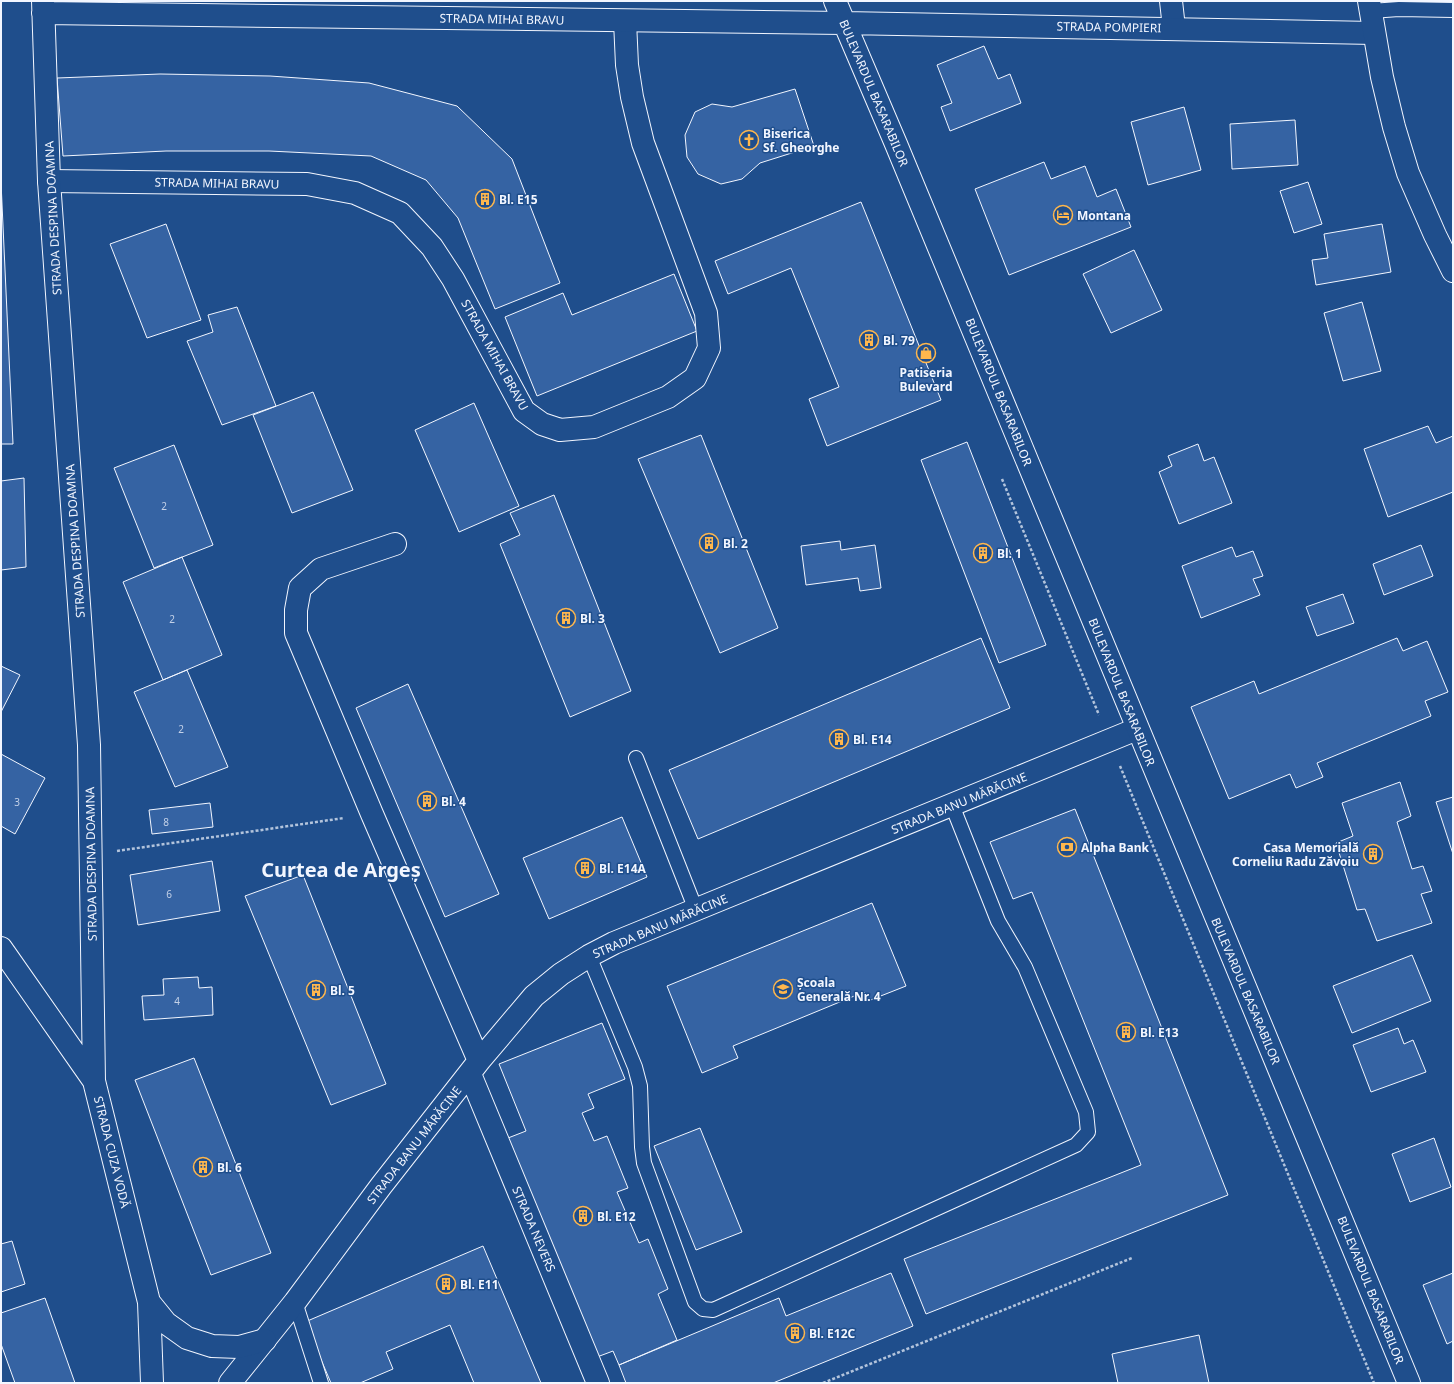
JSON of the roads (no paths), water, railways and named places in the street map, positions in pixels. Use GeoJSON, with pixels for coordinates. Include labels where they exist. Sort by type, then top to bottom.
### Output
{"type":"FeatureCollection","features":[{"type":"Feature","properties":{"kind":"street","name":"BULEVARDUL BASARABILOR"},"geometry":{"type":"LineString","coordinates":[[835,1],[896,144],[1409,1383]]}},
{"type":"Feature","properties":{"kind":"street"},"geometry":{"type":"LineString","coordinates":[[1171,1],[1174,28]]}},
{"type":"Feature","properties":{"kind":"street"},"geometry":{"type":"LineString","coordinates":[[1370,6],[1386,92],[1408,173],[1435,235],[1453,271]]}},
{"type":"Feature","properties":{"kind":"street","name":"STRADA MIHAI BRAVU"},"geometry":{"type":"LineString","coordinates":[[43,7],[625,21],[844,23]]}},
{"type":"Feature","properties":{"kind":"street","name":"STRADA DESPINA DOAMNA"},"geometry":{"type":"LineString","coordinates":[[43,7],[49,181],[89,745],[94,1081]]}},
{"type":"Feature","properties":{"kind":"street","name":"STRADA MIHAI BRAVU"},"geometry":{"type":"LineString","coordinates":[[49,181],[307,184],[355,194],[400,213],[432,247],[453,279],[524,411],[542,424],[560,430],[594,427],[668,397],[695,378],[709,348],[706,313],[643,143],[632,97],[627,64],[625,21]]}},
{"type":"Feature","properties":{"kind":"street","name":"STRADA POMPIERI"},"geometry":{"type":"LineString","coordinates":[[844,23],[1174,28],[1374,33]]}},
{"type":"Feature","properties":{"kind":"street","name":"STRADA NEVERS"},"geometry":{"type":"LineString","coordinates":[[395,544],[321,569],[300,588],[296,610],[296,633],[372,814],[598,1383]]}},
{"type":"Feature","properties":{"kind":"street","name":"STRADA BANU MĂRĂCINE"},"geometry":{"type":"LineString","coordinates":[[230,1383],[295,1302],[381,1186],[474,1068],[534,996],[561,974],[589,956],[614,943],[1137,729]]}},
{"type":"Feature","properties":{"kind":"street","name":"STRADA CUZA VODĂ"},"geometry":{"type":"LineString","coordinates":[[1,948],[94,1081],[149,1302],[152,1383]]}},
{"type":"Feature","properties":{"kind":"street"},"geometry":{"type":"LineString","coordinates":[[149,1302],[166,1323],[187,1338],[212,1346],[239,1347],[265,1340]]}},
{"type":"Feature","properties":{"kind":"lane"},"geometry":{"type":"LineString","coordinates":[[1370,6],[1453,10]]}},
{"type":"Feature","properties":{"kind":"lane"},"geometry":{"type":"LineString","coordinates":[[636,758],[696,910]]}},
{"type":"Feature","properties":{"kind":"lane"},"geometry":{"type":"LineString","coordinates":[[589,956],[635,1067],[640,1086],[644,1163],[696,1302],[703,1309],[713,1310],[1076,1145],[1088,1132],[1086,1112],[1025,967],[998,921],[952,805]]}},
{"type":"Feature","properties":{"kind":"lane"},"geometry":{"type":"LineString","coordinates":[[295,1302],[321,1383]]}},
{"type":"Feature","properties":{"kind":"place","name":"Biserica Sf. Gheorghe"},"geometry":{"type":"Point","coordinates":[749,140]}},
{"type":"Feature","properties":{"kind":"place","name":"Bl. E15"},"geometry":{"type":"Point","coordinates":[485,199]}},
{"type":"Feature","properties":{"kind":"place","name":"Montana"},"geometry":{"type":"Point","coordinates":[1063,215]}},
{"type":"Feature","properties":{"kind":"place","name":"Bl. 79"},"geometry":{"type":"Point","coordinates":[869,340]}},
{"type":"Feature","properties":{"kind":"place","name":"Patiseria Bulevard"},"geometry":{"type":"Point","coordinates":[926,353]}},
{"type":"Feature","properties":{"kind":"place","name":"Bl. 2"},"geometry":{"type":"Point","coordinates":[709,543]}},
{"type":"Feature","properties":{"kind":"place","name":"Bl. 1"},"geometry":{"type":"Point","coordinates":[983,553]}},
{"type":"Feature","properties":{"kind":"place","name":"Bl. 3"},"geometry":{"type":"Point","coordinates":[566,618]}},
{"type":"Feature","properties":{"kind":"place","name":"Bl. E14"},"geometry":{"type":"Point","coordinates":[839,739]}},
{"type":"Feature","properties":{"kind":"place","name":"Bl. 4"},"geometry":{"type":"Point","coordinates":[427,801]}},
{"type":"Feature","properties":{"kind":"place","name":"Alpha Bank"},"geometry":{"type":"Point","coordinates":[1067,847]}},
{"type":"Feature","properties":{"kind":"place","name":"Casa Memorială Corneliu Radu Zăvoiu"},"geometry":{"type":"Point","coordinates":[1373,854]}},
{"type":"Feature","properties":{"kind":"place","name":"Bl. E14A"},"geometry":{"type":"Point","coordinates":[585,868]}},
{"type":"Feature","properties":{"kind":"place","name":"Școala Generală Nr. 4"},"geometry":{"type":"Point","coordinates":[783,989]}},
{"type":"Feature","properties":{"kind":"place","name":"Bl. 5"},"geometry":{"type":"Point","coordinates":[316,990]}},
{"type":"Feature","properties":{"kind":"place","name":"Bl. E13"},"geometry":{"type":"Point","coordinates":[1126,1032]}},
{"type":"Feature","properties":{"kind":"place","name":"Bl. 6"},"geometry":{"type":"Point","coordinates":[203,1167]}},
{"type":"Feature","properties":{"kind":"place","name":"Bl. E12"},"geometry":{"type":"Point","coordinates":[583,1216]}},
{"type":"Feature","properties":{"kind":"place","name":"Bl. E11"},"geometry":{"type":"Point","coordinates":[446,1284]}},
{"type":"Feature","properties":{"kind":"place","name":"Bl. E12C"},"geometry":{"type":"Point","coordinates":[795,1333]}},
{"type":"Feature","properties":{"kind":"district","name":"Curtea de Argeș"},"geometry":{"type":"Point","coordinates":[341,869]}}]}
